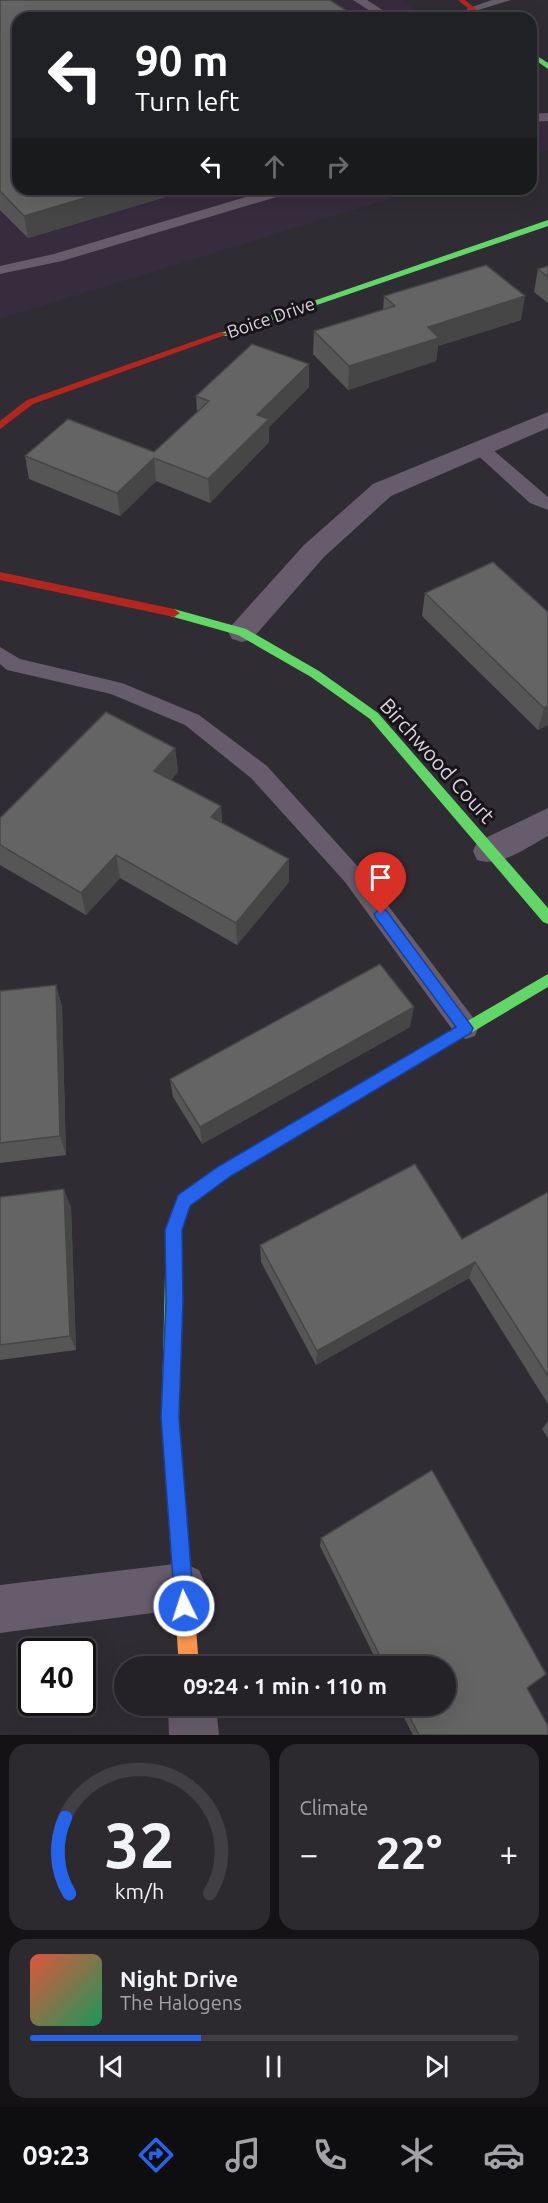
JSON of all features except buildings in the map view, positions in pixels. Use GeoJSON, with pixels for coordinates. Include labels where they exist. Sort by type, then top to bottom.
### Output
{"type":"FeatureCollection","features":[{"type":"Feature","properties":{"kind":"street"},"geometry":{"type":"LineString","coordinates":[[460,0],[476,12]]}},
{"type":"Feature","properties":{"kind":"street","name":"Boice Drive"},"geometry":{"type":"LineString","coordinates":[[0,426],[30,402],[66,388],[548,223]]}},
{"type":"Feature","properties":{"kind":"street"},"geometry":{"type":"LineString","coordinates":[[242,632],[314,551],[382,490],[548,418]]}},
{"type":"Feature","properties":{"kind":"street","name":"Birchwood Court"},"geometry":{"type":"LineString","coordinates":[[0,576],[166,611],[242,632],[315,674],[374,716],[548,918]]}},
{"type":"Feature","properties":{"kind":"street"},"geometry":{"type":"LineString","coordinates":[[489,851],[548,821]]}},
{"type":"Feature","properties":{"kind":"street"},"geometry":{"type":"LineString","coordinates":[[188,1656],[170,1417],[175,1301],[174,1230],[184,1201],[225,1171],[548,980]]}},
{"type":"Feature","properties":{"kind":"street"},"geometry":{"type":"LineString","coordinates":[[0,1609],[183,1586]]}},
{"type":"Feature","properties":{"kind":"street"},"geometry":{"type":"LineString","coordinates":[[193,1716],[194,1735]]}},
{"type":"Feature","properties":{"kind":"lane"},"geometry":{"type":"LineString","coordinates":[[359,0],[379,12]]}},
{"type":"Feature","properties":{"kind":"lane"},"geometry":{"type":"LineString","coordinates":[[472,9],[505,0]]}},
{"type":"Feature","properties":{"kind":"lane"},"geometry":{"type":"LineString","coordinates":[[0,270],[57,258],[268,195]]}},
{"type":"Feature","properties":{"kind":"lane"},"geometry":{"type":"LineString","coordinates":[[479,447],[536,499],[548,504]]}},
{"type":"Feature","properties":{"kind":"lane"},"geometry":{"type":"LineString","coordinates":[[0,654],[14,665],[115,688],[192,720],[259,772],[353,876],[466,1028]]}},
{"type":"Feature","properties":{"kind":"shaded area"},"geometry":{"type":"Polygon","coordinates":[[[0,0],[403,0],[418,12],[12,12],[12,195],[402,195],[0,319],[0,0]]]}},
{"type":"Feature","properties":{"kind":"shaded area"},"geometry":{"type":"Polygon","coordinates":[[[537,108],[548,117],[548,150],[537,153],[537,108]]]}},
{"type":"Feature","properties":{"kind":"traffic: fast"},"geometry":{"type":"LineString","coordinates":[[537,59],[548,67]]}},
{"type":"Feature","properties":{"kind":"traffic: fast"},"geometry":{"type":"LineString","coordinates":[[223,334],[548,223]]}},
{"type":"Feature","properties":{"kind":"traffic: fast"},"geometry":{"type":"LineString","coordinates":[[174,613],[242,632],[315,674],[374,716],[548,918]]}},
{"type":"Feature","properties":{"kind":"traffic: fast"},"geometry":{"type":"LineString","coordinates":[[172,1361],[174,1230],[184,1201],[225,1171],[548,980]]}},
{"type":"Feature","properties":{"kind":"traffic: slow"},"geometry":{"type":"LineString","coordinates":[[172,1361],[170,1417],[188,1656]]}},
{"type":"Feature","properties":{"kind":"traffic: jam"},"geometry":{"type":"LineString","coordinates":[[461,0],[476,12]]}},
{"type":"Feature","properties":{"kind":"traffic: jam"},"geometry":{"type":"LineString","coordinates":[[0,426],[30,402],[223,334]]}},
{"type":"Feature","properties":{"kind":"traffic: jam"},"geometry":{"type":"LineString","coordinates":[[0,576],[174,613]]}},
{"type":"Feature","properties":{"kind":"route"},"geometry":{"type":"LineString","coordinates":[[184,1606],[170,1417],[175,1301],[174,1230],[184,1201],[225,1171],[466,1028],[381,914]]}}]}
